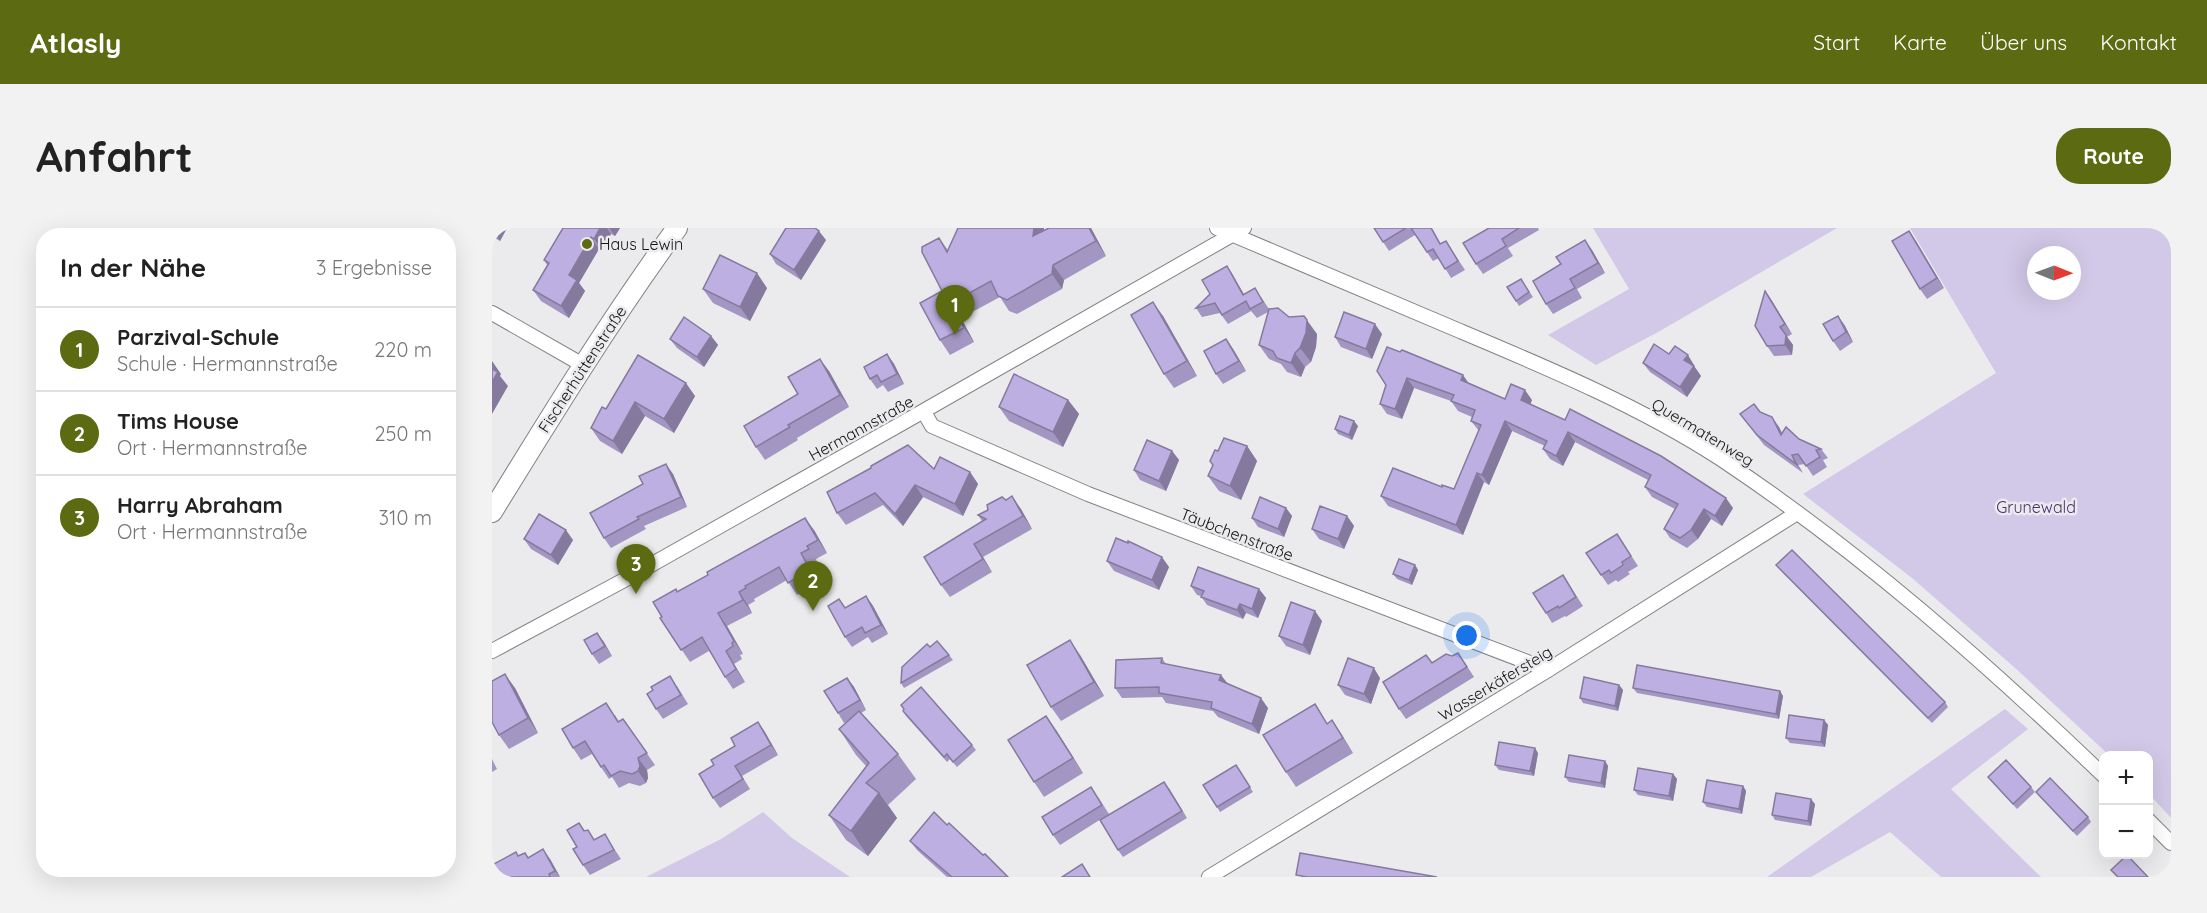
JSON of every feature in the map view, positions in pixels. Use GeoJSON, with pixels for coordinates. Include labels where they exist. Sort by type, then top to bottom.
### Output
{"type":"FeatureCollection","features":[{"type":"Feature","properties":{"kind":"street","name":"Fischerhüttenstraße"},"geometry":{"type":"LineString","coordinates":[[492,512],[583,365],[677,228]]}},
{"type":"Feature","properties":{"kind":"street","name":"Quermatenweg"},"geometry":{"type":"LineString","coordinates":[[1216,228],[1238,231],[1559,372],[1720,458],[1797,513],[1917,605],[2026,701],[2099,772]]}},
{"type":"Feature","properties":{"kind":"street","name":"Hermannstraße"},"geometry":{"type":"LineString","coordinates":[[492,651],[626,579],[924,412],[1238,231]]}},
{"type":"Feature","properties":{"kind":"street"},"geometry":{"type":"LineString","coordinates":[[492,313],[583,365]]}},
{"type":"Feature","properties":{"kind":"street","name":"Täubchenstraße"},"geometry":{"type":"LineString","coordinates":[[924,412],[932,426],[1088,494],[1548,670]]}},
{"type":"Feature","properties":{"kind":"street","name":"Wasserkäfersteig"},"geometry":{"type":"LineString","coordinates":[[1209,877],[1548,670],[1797,513]]}},
{"type":"Feature","properties":{"kind":"street"},"geometry":{"type":"LineString","coordinates":[[2153,825],[2171,843]]}},
{"type":"Feature","properties":{"kind":"green space"},"geometry":{"type":"Polygon","coordinates":[[[1593,228],[1837,228],[1660,331],[1596,365],[1548,335],[1629,289],[1593,228]]]}},
{"type":"Feature","properties":{"kind":"green space","name":"Grunewald"},"geometry":{"type":"Polygon","coordinates":[[[1910,228],[2171,228],[2171,818],[2153,798],[2153,751],[2105,751],[2014,667],[1912,578],[1803,494],[1996,373],[1910,228]]]}},
{"type":"Feature","properties":{"kind":"green space"},"geometry":{"type":"Polygon","coordinates":[[[2005,709],[2028,729],[1951,789],[2041,877],[1941,877],[1890,832],[1811,877],[1767,877],[2005,709]]]}},
{"type":"Feature","properties":{"kind":"green space"},"geometry":{"type":"Polygon","coordinates":[[[763,812],[792,838],[850,877],[646,877],[721,839],[763,812]]]}},
{"type":"Feature","properties":{"kind":"building"},"geometry":{"type":"Polygon","coordinates":[[[563,228],[600,228],[594,239],[591,237],[569,275],[577,280],[561,306],[533,290],[549,263],[544,260],[563,228]]]}},
{"type":"Feature","properties":{"kind":"building"},"geometry":{"type":"Polygon","coordinates":[[[786,228],[815,228],[819,231],[794,270],[770,254],[786,228]]]}},
{"type":"Feature","properties":{"kind":"building"},"geometry":{"type":"Polygon","coordinates":[[[958,228],[1034,228],[1033,236],[1049,228],[1089,228],[1096,241],[1053,265],[1052,274],[1007,300],[998,296],[991,281],[951,303],[964,328],[940,340],[920,303],[942,291],[922,252],[922,247],[939,238],[947,252],[958,228]]]}},
{"type":"Feature","properties":{"kind":"building"},"geometry":{"type":"Polygon","coordinates":[[[1374,228],[1406,228],[1383,242],[1374,228]]]}},
{"type":"Feature","properties":{"kind":"building"},"geometry":{"type":"Polygon","coordinates":[[[1411,228],[1431,228],[1440,244],[1446,241],[1458,261],[1445,269],[1433,249],[1427,252],[1411,228]]]}},
{"type":"Feature","properties":{"kind":"building"},"geometry":{"type":"Polygon","coordinates":[[[1489,228],[1519,228],[1502,239],[1506,246],[1476,264],[1463,243],[1489,228]]]}},
{"type":"Feature","properties":{"kind":"building"},"geometry":{"type":"Polygon","coordinates":[[[1909,231],[1937,278],[1920,289],[1892,241],[1909,231]]]}},
{"type":"Feature","properties":{"kind":"building"},"geometry":{"type":"Polygon","coordinates":[[[1585,240],[1598,263],[1570,279],[1575,288],[1546,304],[1533,281],[1561,264],[1556,257],[1585,240]]]}},
{"type":"Feature","properties":{"kind":"building"},"geometry":{"type":"Polygon","coordinates":[[[720,255],[757,273],[740,307],[703,289],[720,255]]]}},
{"type":"Feature","properties":{"kind":"building"},"geometry":{"type":"Polygon","coordinates":[[[1227,266],[1243,295],[1255,288],[1263,302],[1250,309],[1246,301],[1222,315],[1215,303],[1196,308],[1210,294],[1202,280],[1227,266]]]}},
{"type":"Feature","properties":{"kind":"building"},"geometry":{"type":"Polygon","coordinates":[[[1521,279],[1529,292],[1516,301],[1507,287],[1521,279]]]}},
{"type":"Feature","properties":{"kind":"building"},"geometry":{"type":"Polygon","coordinates":[[[1765,291],[1785,324],[1780,327],[1786,335],[1785,345],[1767,346],[1755,326],[1765,291]]]}},
{"type":"Feature","properties":{"kind":"building"},"geometry":{"type":"Polygon","coordinates":[[[1153,302],[1187,361],[1164,374],[1131,315],[1153,302]]]}},
{"type":"Feature","properties":{"kind":"building"},"geometry":{"type":"Polygon","coordinates":[[[1278,308],[1289,317],[1304,316],[1307,320],[1306,333],[1291,363],[1277,358],[1273,351],[1259,345],[1269,309],[1278,308]]]}},
{"type":"Feature","properties":{"kind":"building"},"geometry":{"type":"Polygon","coordinates":[[[1344,312],[1375,324],[1366,349],[1335,337],[1344,312]]]}},
{"type":"Feature","properties":{"kind":"building"},"geometry":{"type":"Polygon","coordinates":[[[1838,316],[1846,332],[1833,341],[1823,324],[1838,316]]]}},
{"type":"Feature","properties":{"kind":"building"},"geometry":{"type":"Polygon","coordinates":[[[684,317],[711,336],[697,357],[670,339],[684,317]]]}},
{"type":"Feature","properties":{"kind":"building"},"geometry":{"type":"Polygon","coordinates":[[[1226,339],[1239,361],[1216,374],[1204,351],[1226,339]]]}},
{"type":"Feature","properties":{"kind":"building"},"geometry":{"type":"Polygon","coordinates":[[[1654,344],[1669,354],[1675,346],[1688,355],[1684,360],[1694,366],[1680,387],[1643,363],[1654,344]]]}},
{"type":"Feature","properties":{"kind":"building"},"geometry":{"type":"Polygon","coordinates":[[[1387,347],[1400,352],[1402,350],[1463,375],[1461,380],[1505,399],[1511,384],[1525,390],[1521,400],[1565,420],[1570,409],[1661,456],[1726,498],[1715,516],[1704,509],[1691,530],[1680,538],[1664,529],[1678,504],[1645,487],[1651,475],[1568,432],[1556,456],[1543,449],[1547,441],[1505,421],[1482,475],[1477,473],[1456,525],[1381,496],[1393,468],[1442,487],[1442,485],[1454,489],[1481,425],[1471,421],[1475,410],[1451,401],[1454,395],[1407,378],[1395,409],[1380,404],[1386,385],[1377,371],[1387,347]]]}},
{"type":"Feature","properties":{"kind":"building"},"geometry":{"type":"Polygon","coordinates":[[[887,354],[897,374],[881,382],[877,375],[870,379],[864,367],[887,354]]]}},
{"type":"Feature","properties":{"kind":"building"},"geometry":{"type":"Polygon","coordinates":[[[638,355],[686,383],[664,419],[635,402],[613,441],[591,428],[602,407],[606,409],[638,355]]]}},
{"type":"Feature","properties":{"kind":"building"},"geometry":{"type":"Polygon","coordinates":[[[820,359],[840,395],[788,425],[790,427],[756,447],[744,426],[798,394],[788,377],[820,359]]]}},
{"type":"Feature","properties":{"kind":"building"},"geometry":{"type":"Polygon","coordinates":[[[492,369],[498,372],[492,382],[492,369]]]}},
{"type":"Feature","properties":{"kind":"building"},"geometry":{"type":"Polygon","coordinates":[[[1014,374],[1068,400],[1053,432],[999,407],[1014,374]]]}},
{"type":"Feature","properties":{"kind":"building"},"geometry":{"type":"Polygon","coordinates":[[[1754,404],[1760,412],[1772,417],[1781,435],[1786,427],[1799,439],[1821,449],[1816,450],[1820,457],[1806,466],[1798,454],[1792,455],[1796,464],[1757,435],[1740,414],[1754,404]]]}},
{"type":"Feature","properties":{"kind":"building"},"geometry":{"type":"Polygon","coordinates":[[[1340,416],[1354,421],[1349,435],[1335,429],[1340,416]]]}},
{"type":"Feature","properties":{"kind":"building"},"geometry":{"type":"Polygon","coordinates":[[[1224,438],[1247,446],[1230,486],[1208,476],[1213,465],[1210,461],[1224,438]]]}},
{"type":"Feature","properties":{"kind":"building"},"geometry":{"type":"Polygon","coordinates":[[[1147,440],[1172,451],[1159,481],[1134,470],[1147,440]]]}},
{"type":"Feature","properties":{"kind":"building"},"geometry":{"type":"Polygon","coordinates":[[[908,445],[934,469],[940,457],[970,472],[955,504],[915,485],[895,514],[875,493],[837,513],[827,492],[908,445]]]}},
{"type":"Feature","properties":{"kind":"building"},"geometry":{"type":"Polygon","coordinates":[[[666,464],[681,497],[637,517],[639,519],[604,538],[590,513],[643,484],[639,476],[666,464]]]}},
{"type":"Feature","properties":{"kind":"building"},"geometry":{"type":"Polygon","coordinates":[[[1012,496],[1023,516],[974,544],[983,559],[941,585],[924,557],[986,519],[978,515],[988,510],[987,505],[1002,497],[1006,500],[1012,496]]]}},
{"type":"Feature","properties":{"kind":"building"},"geometry":{"type":"Polygon","coordinates":[[[1260,497],[1286,508],[1278,529],[1252,518],[1260,497]]]}},
{"type":"Feature","properties":{"kind":"building"},"geometry":{"type":"Polygon","coordinates":[[[1320,506],[1347,516],[1338,539],[1312,529],[1320,506]]]}},
{"type":"Feature","properties":{"kind":"building"},"geometry":{"type":"Polygon","coordinates":[[[539,514],[566,530],[551,555],[524,539],[539,514]]]}},
{"type":"Feature","properties":{"kind":"building"},"geometry":{"type":"Polygon","coordinates":[[[805,518],[818,540],[807,546],[809,549],[801,553],[810,570],[788,583],[779,567],[745,586],[746,588],[739,592],[743,600],[718,613],[734,641],[733,646],[726,651],[736,669],[725,677],[702,637],[681,650],[660,618],[662,617],[653,602],[708,575],[707,572],[805,518]]]}},
{"type":"Feature","properties":{"kind":"building"},"geometry":{"type":"Polygon","coordinates":[[[1617,534],[1631,556],[1611,573],[1609,570],[1601,575],[1586,553],[1617,534]]]}},
{"type":"Feature","properties":{"kind":"building"},"geometry":{"type":"Polygon","coordinates":[[[1116,538],[1128,543],[1128,541],[1162,557],[1152,580],[1107,561],[1116,538]]]}},
{"type":"Feature","properties":{"kind":"building"},"geometry":{"type":"Polygon","coordinates":[[[1792,550],[1945,702],[1928,718],[1776,565],[1792,550]]]}},
{"type":"Feature","properties":{"kind":"building"},"geometry":{"type":"Polygon","coordinates":[[[1399,559],[1415,565],[1409,580],[1393,574],[1399,559]]]}},
{"type":"Feature","properties":{"kind":"building"},"geometry":{"type":"Polygon","coordinates":[[[1198,567],[1259,589],[1252,609],[1240,604],[1237,610],[1201,597],[1204,591],[1191,586],[1198,567]]]}},
{"type":"Feature","properties":{"kind":"building"},"geometry":{"type":"Polygon","coordinates":[[[1563,575],[1576,597],[1546,613],[1533,593],[1563,575]]]}},
{"type":"Feature","properties":{"kind":"building"},"geometry":{"type":"Polygon","coordinates":[[[866,596],[881,625],[865,633],[862,627],[845,637],[828,606],[839,599],[845,608],[866,596]]]}},
{"type":"Feature","properties":{"kind":"building"},"geometry":{"type":"Polygon","coordinates":[[[1291,602],[1315,611],[1303,645],[1279,636],[1291,602]]]}},
{"type":"Feature","properties":{"kind":"building"},"geometry":{"type":"Polygon","coordinates":[[[597,633],[605,646],[592,654],[584,640],[597,633]]]}},
{"type":"Feature","properties":{"kind":"building"},"geometry":{"type":"Polygon","coordinates":[[[1070,640],[1094,682],[1051,707],[1027,665],[1070,640]]]}},
{"type":"Feature","properties":{"kind":"building"},"geometry":{"type":"Polygon","coordinates":[[[937,641],[949,655],[901,683],[902,667],[927,644],[930,647],[937,641]]]}},
{"type":"Feature","properties":{"kind":"building"},"geometry":{"type":"Polygon","coordinates":[[[1458,653],[1467,667],[1399,709],[1383,682],[1426,655],[1432,663],[1446,654],[1452,656],[1458,653]]]}},
{"type":"Feature","properties":{"kind":"building"},"geometry":{"type":"Polygon","coordinates":[[[1162,658],[1161,663],[1221,675],[1219,680],[1261,698],[1252,724],[1211,708],[1212,702],[1159,693],[1159,687],[1115,688],[1116,660],[1162,658]]]}},
{"type":"Feature","properties":{"kind":"building"},"geometry":{"type":"Polygon","coordinates":[[[1348,658],[1374,668],[1364,694],[1338,685],[1348,658]]]}},
{"type":"Feature","properties":{"kind":"building"},"geometry":{"type":"Polygon","coordinates":[[[1637,665],[1780,691],[1776,714],[1633,688],[1637,665]]]}},
{"type":"Feature","properties":{"kind":"building"},"geometry":{"type":"Polygon","coordinates":[[[505,674],[528,718],[499,735],[492,722],[492,681],[505,674]]]}},
{"type":"Feature","properties":{"kind":"building"},"geometry":{"type":"Polygon","coordinates":[[[670,676],[681,695],[656,709],[647,694],[653,690],[651,687],[670,676]]]}},
{"type":"Feature","properties":{"kind":"building"},"geometry":{"type":"Polygon","coordinates":[[[1584,677],[1619,685],[1615,706],[1580,698],[1584,677]]]}},
{"type":"Feature","properties":{"kind":"building"},"geometry":{"type":"Polygon","coordinates":[[[847,678],[860,700],[838,713],[824,691],[847,678]]]}},
{"type":"Feature","properties":{"kind":"building"},"geometry":{"type":"Polygon","coordinates":[[[921,687],[972,745],[953,762],[947,754],[944,757],[903,711],[901,705],[921,687]]]}},
{"type":"Feature","properties":{"kind":"building"},"geometry":{"type":"Polygon","coordinates":[[[606,703],[618,722],[623,719],[647,753],[638,758],[640,766],[638,771],[632,774],[620,771],[611,776],[604,765],[601,767],[585,741],[573,748],[562,729],[606,703]]]}},
{"type":"Feature","properties":{"kind":"building"},"geometry":{"type":"Polygon","coordinates":[[[1315,704],[1327,724],[1332,720],[1343,738],[1286,772],[1263,735],[1315,704]]]}},
{"type":"Feature","properties":{"kind":"building"},"geometry":{"type":"Polygon","coordinates":[[[859,711],[898,754],[866,783],[879,793],[851,831],[829,815],[869,763],[839,729],[859,711]]]}},
{"type":"Feature","properties":{"kind":"building"},"geometry":{"type":"Polygon","coordinates":[[[1789,715],[1824,720],[1821,742],[1786,738],[1789,715]]]}},
{"type":"Feature","properties":{"kind":"building"},"geometry":{"type":"Polygon","coordinates":[[[1046,716],[1073,758],[1034,782],[1008,740],[1046,716]]]}},
{"type":"Feature","properties":{"kind":"building"},"geometry":{"type":"Polygon","coordinates":[[[758,722],[771,745],[735,766],[743,779],[713,798],[699,774],[714,765],[711,760],[735,746],[731,738],[758,722]]]}},
{"type":"Feature","properties":{"kind":"building"},"geometry":{"type":"Polygon","coordinates":[[[1499,742],[1535,748],[1530,771],[1495,765],[1499,742]]]}},
{"type":"Feature","properties":{"kind":"building"},"geometry":{"type":"Polygon","coordinates":[[[1569,755],[1605,761],[1601,783],[1565,777],[1569,755]]]}},
{"type":"Feature","properties":{"kind":"building"},"geometry":{"type":"Polygon","coordinates":[[[2006,760],[2031,787],[2013,804],[1988,777],[2006,760]]]}},
{"type":"Feature","properties":{"kind":"building"},"geometry":{"type":"Polygon","coordinates":[[[1236,765],[1250,787],[1217,807],[1203,785],[1236,765]]]}},
{"type":"Feature","properties":{"kind":"building"},"geometry":{"type":"Polygon","coordinates":[[[1638,768],[1673,774],[1669,796],[1634,790],[1638,768]]]}},
{"type":"Feature","properties":{"kind":"building"},"geometry":{"type":"Polygon","coordinates":[[[2050,778],[2088,817],[2073,831],[2036,792],[2050,778]]]}},
{"type":"Feature","properties":{"kind":"building"},"geometry":{"type":"Polygon","coordinates":[[[1707,780],[1743,786],[1739,809],[1703,802],[1707,780]]]}},
{"type":"Feature","properties":{"kind":"building"},"geometry":{"type":"Polygon","coordinates":[[[1164,782],[1182,811],[1118,850],[1100,820],[1164,782]]]}},
{"type":"Feature","properties":{"kind":"building"},"geometry":{"type":"Polygon","coordinates":[[[1091,787],[1102,805],[1053,835],[1042,817],[1091,787]]]}},
{"type":"Feature","properties":{"kind":"building"},"geometry":{"type":"Polygon","coordinates":[[[1776,793],[1811,799],[1808,821],[1772,815],[1776,793]]]}},
{"type":"Feature","properties":{"kind":"building"},"geometry":{"type":"Polygon","coordinates":[[[934,812],[983,855],[985,854],[1008,877],[952,877],[910,841],[934,812]]]}},
{"type":"Feature","properties":{"kind":"building"},"geometry":{"type":"Polygon","coordinates":[[[579,823],[584,831],[588,830],[594,840],[605,834],[614,850],[583,865],[573,849],[577,847],[567,830],[579,823]]]}},
{"type":"Feature","properties":{"kind":"building"},"geometry":{"type":"Polygon","coordinates":[[[543,849],[555,871],[549,874],[550,877],[492,877],[492,865],[516,852],[518,856],[525,853],[528,858],[543,849]]]}},
{"type":"Feature","properties":{"kind":"building"},"geometry":{"type":"Polygon","coordinates":[[[1300,853],[1437,877],[1307,877],[1296,875],[1300,853]]]}},
{"type":"Feature","properties":{"kind":"building"},"geometry":{"type":"Polygon","coordinates":[[[2123,859],[2131,859],[2148,877],[2118,877],[2111,870],[2123,859]]]}},
{"type":"Feature","properties":{"kind":"building"},"geometry":{"type":"Polygon","coordinates":[[[1082,864],[1090,877],[1062,877],[1082,864]]]}},
{"type":"Feature","properties":{"kind":"place","name":"Haus Lewin"},"geometry":{"type":"Point","coordinates":[587,244]}},
{"type":"Feature","properties":{"kind":"place","name":"Parzival-Schule"},"geometry":{"type":"Point","coordinates":[955,335]}},
{"type":"Feature","properties":{"kind":"place","name":"Harry Abraham"},"geometry":{"type":"Point","coordinates":[636,594]}},
{"type":"Feature","properties":{"kind":"place","name":"Tims House"},"geometry":{"type":"Point","coordinates":[813,611]}}]}
